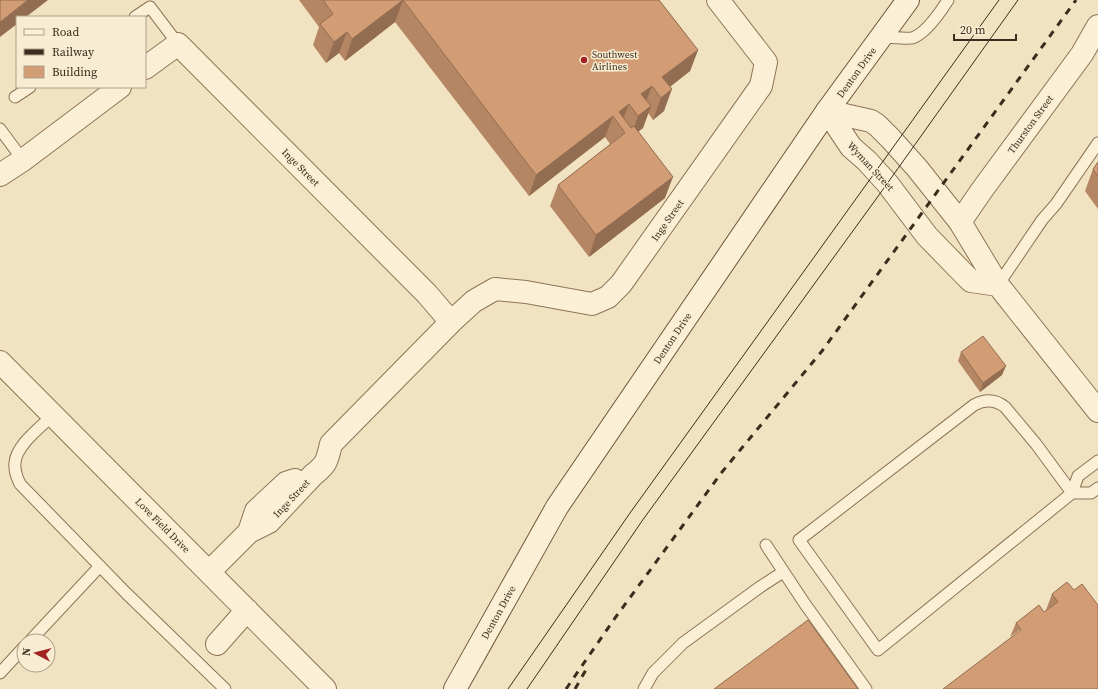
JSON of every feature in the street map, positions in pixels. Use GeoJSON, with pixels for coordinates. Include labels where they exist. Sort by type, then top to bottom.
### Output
{"type":"FeatureCollection","features":[{"type":"Feature","properties":{"kind":"street","name":"Inge Street"},"geometry":{"type":"LineString","coordinates":[[210,572],[249,532],[256,511],[286,483],[312,475],[321,469],[326,463],[330,444],[451,322],[474,301],[495,289],[526,292],[592,304],[608,297],[621,284],[761,86],[766,62],[718,0]]}},
{"type":"Feature","properties":{"kind":"street","name":"Denton Drive"},"geometry":{"type":"LineString","coordinates":[[455,689],[557,507],[827,111],[908,0]]}},
{"type":"Feature","properties":{"kind":"street","name":"Thurston Street"},"geometry":{"type":"LineString","coordinates":[[960,222],[1082,54],[1098,26]]}},
{"type":"Feature","properties":{"kind":"street","name":"Inge Street"},"geometry":{"type":"LineString","coordinates":[[178,44],[422,288],[451,322]]}},
{"type":"Feature","properties":{"kind":"street"},"geometry":{"type":"LineString","coordinates":[[146,67],[178,44]]}},
{"type":"Feature","properties":{"kind":"street"},"geometry":{"type":"LineString","coordinates":[[0,175],[23,160],[119,88]]}},
{"type":"Feature","properties":{"kind":"street"},"geometry":{"type":"LineString","coordinates":[[827,111],[871,121],[878,125],[891,139],[960,222],[998,285],[1098,411]]}},
{"type":"Feature","properties":{"kind":"street","name":"Wyman Street"},"geometry":{"type":"LineString","coordinates":[[827,111],[851,148],[867,161],[887,183],[927,236],[953,264],[971,281],[998,285]]}},
{"type":"Feature","properties":{"kind":"street","name":"Love Field Drive"},"geometry":{"type":"LineString","coordinates":[[0,362],[325,689]]}},
{"type":"Feature","properties":{"kind":"street"},"geometry":{"type":"LineString","coordinates":[[217,644],[247,610]]}},
{"type":"Feature","properties":{"kind":"lane"},"geometry":{"type":"LineString","coordinates":[[881,37],[912,38],[925,30],[948,0]]}},
{"type":"Feature","properties":{"kind":"lane"},"geometry":{"type":"LineString","coordinates":[[136,16],[150,7],[178,44]]}},
{"type":"Feature","properties":{"kind":"lane"},"geometry":{"type":"LineString","coordinates":[[15,97],[28,88]]}},
{"type":"Feature","properties":{"kind":"lane"},"geometry":{"type":"LineString","coordinates":[[0,129],[23,160]]}},
{"type":"Feature","properties":{"kind":"lane"},"geometry":{"type":"LineString","coordinates":[[998,285],[1042,220],[1056,204],[1098,143]]}},
{"type":"Feature","properties":{"kind":"lane"},"geometry":{"type":"LineString","coordinates":[[1072,493],[1036,444],[1005,407],[999,402],[992,400],[979,402],[799,540],[878,650],[1072,493],[1078,476],[1098,461]]}},
{"type":"Feature","properties":{"kind":"lane"},"geometry":{"type":"LineString","coordinates":[[53,415],[24,443],[18,452],[15,463],[15,474],[20,484],[126,593],[225,689]]}},
{"type":"Feature","properties":{"kind":"lane"},"geometry":{"type":"LineString","coordinates":[[1072,493],[1091,493],[1098,488]]}},
{"type":"Feature","properties":{"kind":"lane"},"geometry":{"type":"LineString","coordinates":[[766,545],[804,604],[866,689]]}},
{"type":"Feature","properties":{"kind":"lane"},"geometry":{"type":"LineString","coordinates":[[37,633],[100,566]]}},
{"type":"Feature","properties":{"kind":"lane"},"geometry":{"type":"LineString","coordinates":[[644,689],[653,674],[683,643],[760,586],[783,572]]}},
{"type":"Feature","properties":{"kind":"lane"},"geometry":{"type":"LineString","coordinates":[[0,673],[16,656]]}},
{"type":"Feature","properties":{"kind":"building"},"geometry":{"type":"Polygon","coordinates":[[[0,0],[28,0],[0,22],[0,0]]]}},
{"type":"Feature","properties":{"kind":"building"},"geometry":{"type":"Polygon","coordinates":[[[323,0],[403,0],[352,39],[347,32],[334,42],[320,24],[333,14],[323,0]]]}},
{"type":"Feature","properties":{"kind":"building"},"geometry":{"type":"Polygon","coordinates":[[[403,0],[659,0],[698,50],[662,77],[672,89],[661,98],[652,86],[641,94],[651,106],[638,116],[629,104],[619,112],[631,128],[634,126],[673,177],[596,235],[558,185],[625,133],[613,116],[536,175],[403,0]]]}},
{"type":"Feature","properties":{"kind":"building"},"geometry":{"type":"Polygon","coordinates":[[[1098,162],[1098,177],[1093,169],[1098,162]]]}},
{"type":"Feature","properties":{"kind":"building"},"geometry":{"type":"Polygon","coordinates":[[[983,336],[1006,366],[983,383],[961,352],[983,336]]]}},
{"type":"Feature","properties":{"kind":"building"},"geometry":{"type":"Polygon","coordinates":[[[1067,582],[1074,590],[1082,584],[1098,605],[1098,689],[943,689],[1021,630],[1016,623],[1039,605],[1044,612],[1058,602],[1052,594],[1067,582]]]}},
{"type":"Feature","properties":{"kind":"building"},"geometry":{"type":"Polygon","coordinates":[[[808,620],[858,689],[714,689],[808,620]]]}},
{"type":"Feature","properties":{"kind":"tram line"},"geometry":{"type":"LineString","coordinates":[[508,689],[630,513],[999,0]]}},
{"type":"Feature","properties":{"kind":"tram line"},"geometry":{"type":"LineString","coordinates":[[527,689],[642,521],[879,195],[1018,0]]}},
{"type":"Feature","properties":{"kind":"railway"},"geometry":{"type":"LineString","coordinates":[[566,689],[615,618],[722,472],[822,351],[1076,0]]}},
{"type":"Feature","properties":{"kind":"railway"},"geometry":{"type":"LineString","coordinates":[[575,689],[587,668]]}},
{"type":"Feature","properties":{"kind":"place","name":"Southwest Airlines"},"geometry":{"type":"Point","coordinates":[584,60]}}]}
